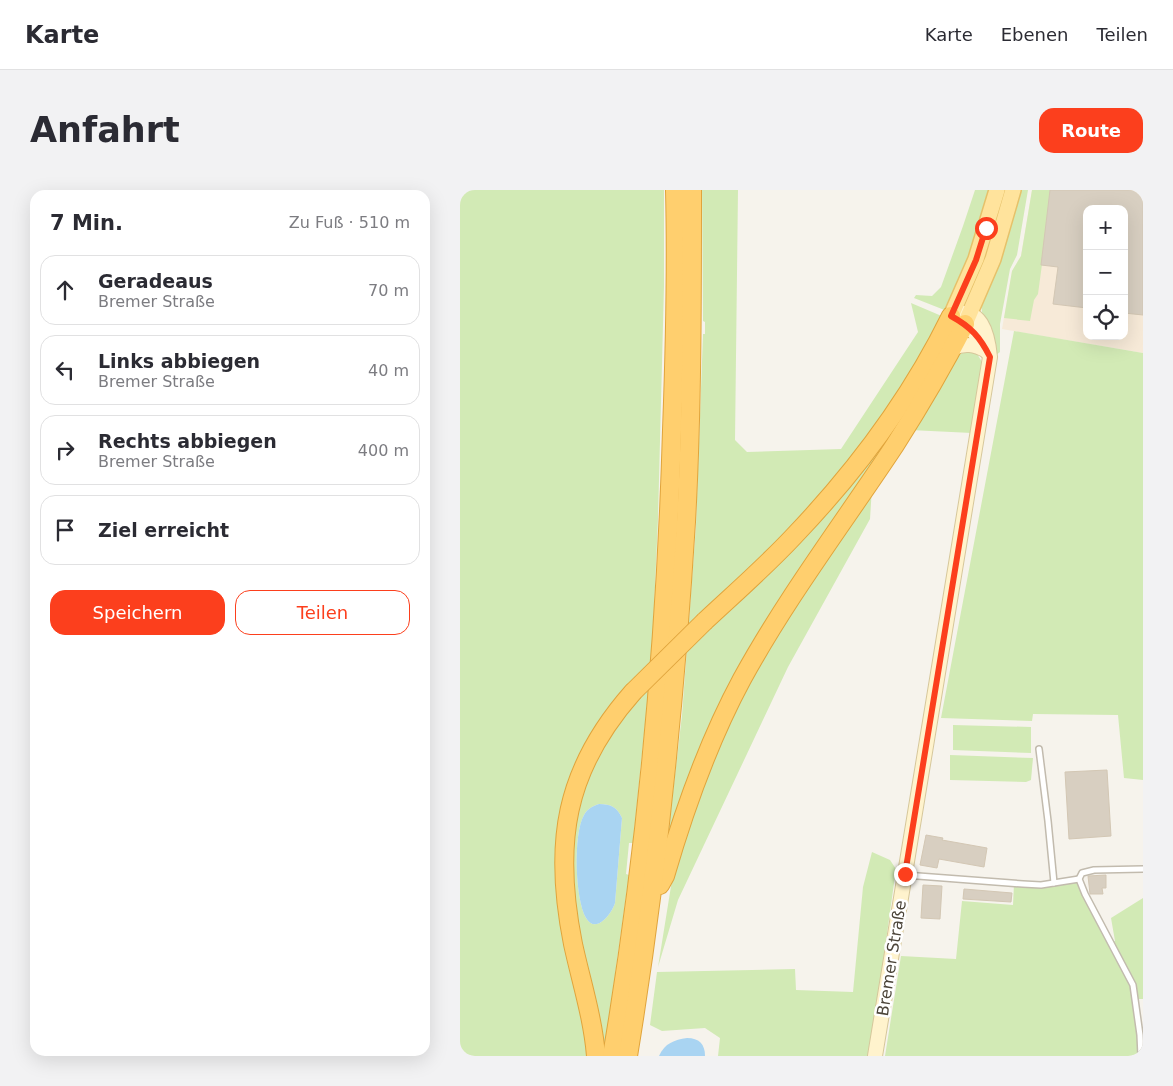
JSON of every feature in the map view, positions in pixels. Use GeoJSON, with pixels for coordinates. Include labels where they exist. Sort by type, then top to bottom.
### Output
{"type":"FeatureCollection","features":[{"type":"Feature","properties":{"kind":"highway"},"geometry":{"type":"LineString","coordinates":[[612,1056],[643,842],[663,619],[670,513],[674,366],[675,190]]}},
{"type":"Feature","properties":{"kind":"highway"},"geometry":{"type":"LineString","coordinates":[[628,1056],[652,901],[664,794],[686,520],[691,340],[692,190]]}},
{"type":"Feature","properties":{"kind":"highway"},"geometry":{"type":"LineString","coordinates":[[652,901],[665,876],[684,811],[700,769],[742,679],[799,587],[896,442],[952,349],[962,318]]}},
{"type":"Feature","properties":{"kind":"highway"},"geometry":{"type":"LineString","coordinates":[[596,1056],[590,1014],[566,905],[563,870],[564,840],[572,799],[586,760],[608,721],[633,692],[792,538],[830,496],[854,467],[962,318]]}},
{"type":"Feature","properties":{"kind":"main road"},"geometry":{"type":"LineString","coordinates":[[962,318],[976,260],[997,190]]}},
{"type":"Feature","properties":{"kind":"main road"},"geometry":{"type":"LineString","coordinates":[[962,318],[994,259],[1014,190]]}},
{"type":"Feature","properties":{"kind":"main road"},"geometry":{"type":"LineString","coordinates":[[962,318],[988,354]]}},
{"type":"Feature","properties":{"kind":"main road"},"geometry":{"type":"LineString","coordinates":[[952,349],[963,345],[973,345],[988,354]]}},
{"type":"Feature","properties":{"kind":"main road","name":"Bremer Straße"},"geometry":{"type":"LineString","coordinates":[[875,1056],[988,354]]}},
{"type":"Feature","properties":{"kind":"lane"},"geometry":{"type":"LineString","coordinates":[[1039,749],[1054,883]]}},
{"type":"Feature","properties":{"kind":"lane"},"geometry":{"type":"LineString","coordinates":[[1141,1056],[1133,985],[1085,894],[1080,879],[1082,873],[1094,870],[1143,869]]}},
{"type":"Feature","properties":{"kind":"lane"},"geometry":{"type":"LineString","coordinates":[[905,874],[1023,884],[1054,883],[1080,879]]}},
{"type":"Feature","properties":{"kind":"shaded area"},"geometry":{"type":"Polygon","coordinates":[[[1032,190],[1143,190],[1143,353],[1002,329],[1012,271],[1021,256],[1032,190]]]}},
{"type":"Feature","properties":{"kind":"green space"},"geometry":{"type":"Polygon","coordinates":[[[460,190],[664,190],[664,286],[658,519],[652,655],[633,843],[629,843],[626,874],[629,875],[605,1047],[601,1035],[599,1014],[571,900],[570,846],[574,818],[590,764],[603,739],[618,717],[637,698],[631,682],[600,721],[587,745],[567,797],[561,824],[558,852],[557,879],[560,907],[567,940],[585,1002],[593,1056],[460,1056],[460,190]],[[603,804],[592,807],[587,811],[580,824],[578,836],[577,866],[582,909],[590,923],[594,924],[603,921],[607,917],[615,903],[622,818],[616,809],[603,804]]]}},
{"type":"Feature","properties":{"kind":"green space"},"geometry":{"type":"Polygon","coordinates":[[[702,190],[738,190],[735,440],[747,452],[841,449],[918,332],[911,303],[944,317],[916,367],[862,447],[699,639],[923,391],[803,571],[671,837],[668,835],[682,715],[696,525],[703,334],[705,334],[705,322],[703,321],[702,190]]]}},
{"type":"Feature","properties":{"kind":"green space"},"geometry":{"type":"Polygon","coordinates":[[[975,190],[990,190],[978,238],[947,311],[914,298],[916,295],[932,296],[941,287],[975,190]]]}},
{"type":"Feature","properties":{"kind":"green space"},"geometry":{"type":"Polygon","coordinates":[[[1019,190],[1028,190],[1017,255],[1010,269],[1000,324],[1000,352],[996,355],[983,318],[981,305],[1019,190]]]}},
{"type":"Feature","properties":{"kind":"green space"},"geometry":{"type":"Polygon","coordinates":[[[1032,190],[1052,190],[1038,294],[1034,300],[1030,321],[1004,318],[1012,271],[1021,256],[1032,190]]]}},
{"type":"Feature","properties":{"kind":"green space"},"geometry":{"type":"Polygon","coordinates":[[[1014,331],[1143,353],[1143,780],[1124,778],[1118,715],[1033,714],[1032,721],[941,718],[1014,331]]]}},
{"type":"Feature","properties":{"kind":"green space"},"geometry":{"type":"Polygon","coordinates":[[[959,351],[976,352],[982,362],[972,433],[910,430],[959,351]]]}},
{"type":"Feature","properties":{"kind":"green space"},"geometry":{"type":"Polygon","coordinates":[[[872,487],[870,519],[788,667],[678,900],[658,967],[672,880],[710,762],[760,658],[872,487]]]}},
{"type":"Feature","properties":{"kind":"green space"},"geometry":{"type":"Polygon","coordinates":[[[953,725],[1031,727],[1031,753],[953,750],[953,725]]]}},
{"type":"Feature","properties":{"kind":"green space"},"geometry":{"type":"Polygon","coordinates":[[[950,755],[1033,758],[1031,780],[1026,782],[950,780],[950,755]]]}},
{"type":"Feature","properties":{"kind":"green space"},"geometry":{"type":"Polygon","coordinates":[[[872,852],[890,860],[896,869],[869,1056],[718,1056],[720,1038],[705,1028],[662,1031],[650,1025],[657,972],[795,969],[796,990],[853,992],[863,887],[872,852]]]}},
{"type":"Feature","properties":{"kind":"green space"},"geometry":{"type":"Polygon","coordinates":[[[1079,879],[1110,943],[1115,941],[1111,918],[1143,898],[1143,999],[1136,999],[1141,1056],[885,1056],[901,956],[956,959],[962,901],[1013,905],[1014,884],[1079,879]]]}},
{"type":"Feature","properties":{"kind":"water"},"geometry":{"type":"Polygon","coordinates":[[[599,804],[613,807],[622,818],[615,903],[611,912],[603,921],[594,924],[590,923],[586,918],[582,909],[578,882],[577,851],[580,824],[584,815],[590,808],[599,804]]]}},
{"type":"Feature","properties":{"kind":"water"},"geometry":{"type":"Polygon","coordinates":[[[687,1038],[695,1039],[702,1045],[705,1056],[659,1056],[670,1043],[687,1038]]]}},
{"type":"Feature","properties":{"kind":"building"},"geometry":{"type":"Polygon","coordinates":[[[1050,190],[1143,190],[1143,315],[1128,313],[1128,205],[1083,205],[1083,308],[1053,304],[1058,267],[1041,265],[1050,190]]]}},
{"type":"Feature","properties":{"kind":"building"},"geometry":{"type":"Polygon","coordinates":[[[1107,770],[1111,836],[1069,839],[1065,772],[1107,770]]]}},
{"type":"Feature","properties":{"kind":"building"},"geometry":{"type":"Polygon","coordinates":[[[926,835],[943,838],[942,840],[987,848],[984,867],[939,859],[937,868],[920,865],[926,835]]]}},
{"type":"Feature","properties":{"kind":"building"},"geometry":{"type":"Polygon","coordinates":[[[1106,875],[1106,888],[1102,888],[1103,894],[1090,894],[1088,876],[1106,875]]]}},
{"type":"Feature","properties":{"kind":"building"},"geometry":{"type":"Polygon","coordinates":[[[923,885],[942,886],[940,919],[921,918],[923,885]]]}},
{"type":"Feature","properties":{"kind":"building"},"geometry":{"type":"Polygon","coordinates":[[[964,889],[1012,893],[1011,902],[963,899],[964,889]]]}},
{"type":"Feature","properties":{"kind":"route"},"geometry":{"type":"LineString","coordinates":[[905,874],[990,357],[976,335],[965,324],[951,316],[976,260],[986,228]]}}]}
